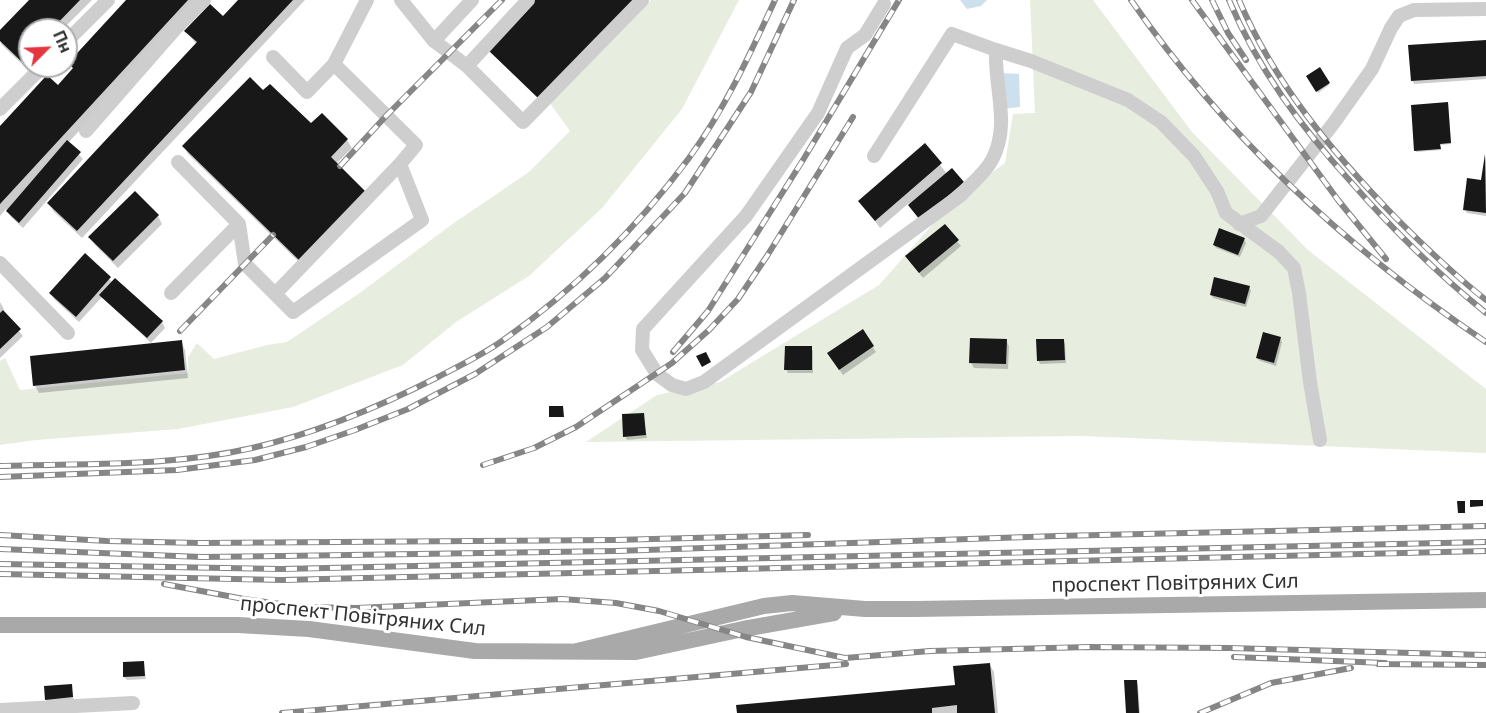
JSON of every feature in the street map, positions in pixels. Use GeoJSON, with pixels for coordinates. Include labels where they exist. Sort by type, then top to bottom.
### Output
{"type":"FeatureCollection","features":[{"type":"Feature","properties":{"kind":"main road","name":"проспект Повітряних Сил"},"geometry":{"type":"LineString","coordinates":[[0,626],[238,625],[309,629],[475,651],[577,651],[764,606],[792,603],[865,609],[1486,600]]}},
{"type":"Feature","properties":{"kind":"lane"},"geometry":{"type":"LineString","coordinates":[[78,30],[108,0]]}},
{"type":"Feature","properties":{"kind":"lane"},"geometry":{"type":"LineString","coordinates":[[86,131],[177,27],[204,0]]}},
{"type":"Feature","properties":{"kind":"lane"},"geometry":{"type":"LineString","coordinates":[[273,57],[307,92],[334,64],[367,0]]}},
{"type":"Feature","properties":{"kind":"lane"},"geometry":{"type":"LineString","coordinates":[[401,0],[434,41],[467,66],[523,122],[642,0]]}},
{"type":"Feature","properties":{"kind":"lane"},"geometry":{"type":"LineString","coordinates":[[434,41],[472,0]]}},
{"type":"Feature","properties":{"kind":"lane"},"geometry":{"type":"LineString","coordinates":[[467,66],[528,0]]}},
{"type":"Feature","properties":{"kind":"lane"},"geometry":{"type":"LineString","coordinates":[[884,4],[866,35],[847,48],[818,113],[746,216],[644,329],[642,350],[657,374],[672,385],[686,389],[704,382],[961,195],[992,161],[1002,130],[995,68],[996,50]]}},
{"type":"Feature","properties":{"kind":"lane"},"geometry":{"type":"LineString","coordinates":[[1239,224],[1261,216],[1333,124],[1372,69],[1399,16],[1414,10],[1486,9]]}},
{"type":"Feature","properties":{"kind":"lane"},"geometry":{"type":"LineString","coordinates":[[874,156],[952,34],[1128,100],[1161,122],[1194,156],[1217,191],[1226,213],[1279,252],[1294,268],[1320,440]]}},
{"type":"Feature","properties":{"kind":"lane"},"geometry":{"type":"LineString","coordinates":[[275,294],[416,146],[334,64]]}},
{"type":"Feature","properties":{"kind":"lane"},"geometry":{"type":"LineString","coordinates":[[0,109],[31,78]]}},
{"type":"Feature","properties":{"kind":"lane"},"geometry":{"type":"LineString","coordinates":[[178,162],[239,224],[245,264],[293,312],[422,220],[400,164]]}},
{"type":"Feature","properties":{"kind":"lane"},"geometry":{"type":"LineString","coordinates":[[171,293],[239,224]]}},
{"type":"Feature","properties":{"kind":"lane"},"geometry":{"type":"LineString","coordinates":[[0,263],[68,333]]}},
{"type":"Feature","properties":{"kind":"lane"},"geometry":{"type":"LineString","coordinates":[[0,710],[134,702]]}},
{"type":"Feature","properties":{"kind":"shaded area"},"geometry":{"type":"Polygon","coordinates":[[[651,0],[739,0],[682,109],[602,208],[529,276],[456,322],[403,365],[293,407],[178,429],[0,445],[0,361],[5,358],[20,390],[188,373],[188,357],[197,343],[214,359],[287,342],[361,292],[451,225],[529,172],[570,131],[546,98],[651,0]]]}},
{"type":"Feature","properties":{"kind":"shaded area"},"geometry":{"type":"Polygon","coordinates":[[[1030,0],[1093,0],[1192,132],[1308,250],[1486,389],[1486,453],[1082,436],[586,442],[657,395],[720,382],[879,285],[956,198],[1005,163],[1013,114],[1035,113],[1030,0]]]}},
{"type":"Feature","properties":{"kind":"water"},"geometry":{"type":"Polygon","coordinates":[[[960,0],[987,0],[981,6],[967,9],[960,0]]]}},
{"type":"Feature","properties":{"kind":"water"},"geometry":{"type":"Polygon","coordinates":[[[1000,73],[1019,74],[1020,107],[1001,109],[1000,73]]]}},
{"type":"Feature","properties":{"kind":"building"},"geometry":{"type":"Polygon","coordinates":[[[29,0],[80,0],[63,18],[18,18],[18,58],[0,41],[0,30],[29,0]]]}},
{"type":"Feature","properties":{"kind":"building"},"geometry":{"type":"Polygon","coordinates":[[[126,0],[188,0],[0,204],[0,126],[44,78],[50,78],[58,85],[64,78],[78,78],[78,52],[126,0]]]}},
{"type":"Feature","properties":{"kind":"building"},"geometry":{"type":"Polygon","coordinates":[[[238,0],[293,0],[77,231],[47,203],[197,42],[184,31],[210,4],[223,16],[238,0]]]}},
{"type":"Feature","properties":{"kind":"building"},"geometry":{"type":"Polygon","coordinates":[[[534,0],[633,0],[539,99],[487,49],[534,0]]]}},
{"type":"Feature","properties":{"kind":"building"},"geometry":{"type":"Polygon","coordinates":[[[1486,40],[1486,76],[1411,81],[1408,45],[1486,40]]]}},
{"type":"Feature","properties":{"kind":"building"},"geometry":{"type":"Polygon","coordinates":[[[1320,67],[1330,83],[1316,92],[1306,76],[1320,67]]]}},
{"type":"Feature","properties":{"kind":"building"},"geometry":{"type":"Polygon","coordinates":[[[250,77],[263,90],[270,84],[311,123],[322,113],[348,139],[331,157],[367,193],[300,261],[182,146],[250,77]]]}},
{"type":"Feature","properties":{"kind":"building"},"geometry":{"type":"Polygon","coordinates":[[[1448,102],[1451,143],[1440,144],[1441,149],[1414,151],[1411,105],[1448,102]]]}},
{"type":"Feature","properties":{"kind":"building"},"geometry":{"type":"Polygon","coordinates":[[[67,140],[81,152],[19,223],[6,211],[67,140]]]}},
{"type":"Feature","properties":{"kind":"building"},"geometry":{"type":"Polygon","coordinates":[[[925,143],[942,163],[875,221],[858,201],[925,143]]]}},
{"type":"Feature","properties":{"kind":"building"},"geometry":{"type":"Polygon","coordinates":[[[1485,154],[1486,213],[1463,210],[1467,178],[1481,180],[1485,154]]]}},
{"type":"Feature","properties":{"kind":"building"},"geometry":{"type":"Polygon","coordinates":[[[952,168],[964,182],[920,220],[908,205],[952,168]]]}},
{"type":"Feature","properties":{"kind":"building"},"geometry":{"type":"Polygon","coordinates":[[[135,191],[159,215],[113,261],[88,237],[135,191]]]}},
{"type":"Feature","properties":{"kind":"building"},"geometry":{"type":"Polygon","coordinates":[[[945,224],[959,240],[919,273],[905,256],[945,224]]]}},
{"type":"Feature","properties":{"kind":"building"},"geometry":{"type":"Polygon","coordinates":[[[1219,228],[1245,238],[1238,255],[1213,245],[1219,228]]]}},
{"type":"Feature","properties":{"kind":"building"},"geometry":{"type":"Polygon","coordinates":[[[85,253],[111,277],[76,317],[49,293],[85,253]]]}},
{"type":"Feature","properties":{"kind":"building"},"geometry":{"type":"Polygon","coordinates":[[[1214,277],[1250,286],[1245,304],[1210,295],[1214,277]]]}},
{"type":"Feature","properties":{"kind":"building"},"geometry":{"type":"Polygon","coordinates":[[[115,278],[163,321],[147,338],[99,295],[115,278]]]}},
{"type":"Feature","properties":{"kind":"building"},"geometry":{"type":"Polygon","coordinates":[[[3,310],[21,329],[0,349],[0,313],[3,310]]]}},
{"type":"Feature","properties":{"kind":"building"},"geometry":{"type":"Polygon","coordinates":[[[863,329],[874,346],[839,370],[827,353],[863,329]]]}},
{"type":"Feature","properties":{"kind":"building"},"geometry":{"type":"Polygon","coordinates":[[[1263,332],[1281,337],[1274,363],[1256,358],[1263,332]]]}},
{"type":"Feature","properties":{"kind":"building"},"geometry":{"type":"Polygon","coordinates":[[[970,338],[1007,339],[1006,364],[969,363],[970,338]]]}},
{"type":"Feature","properties":{"kind":"building"},"geometry":{"type":"Polygon","coordinates":[[[1036,339],[1064,339],[1065,360],[1037,361],[1036,339]]]}},
{"type":"Feature","properties":{"kind":"building"},"geometry":{"type":"Polygon","coordinates":[[[182,340],[185,370],[33,386],[30,356],[182,340]]]}},
{"type":"Feature","properties":{"kind":"building"},"geometry":{"type":"Polygon","coordinates":[[[785,346],[812,346],[812,370],[784,370],[785,346]]]}},
{"type":"Feature","properties":{"kind":"building"},"geometry":{"type":"Polygon","coordinates":[[[706,352],[711,362],[702,367],[696,356],[706,352]]]}},
{"type":"Feature","properties":{"kind":"building"},"geometry":{"type":"Polygon","coordinates":[[[549,406],[563,406],[564,417],[549,417],[549,406]]]}},
{"type":"Feature","properties":{"kind":"building"},"geometry":{"type":"Polygon","coordinates":[[[644,413],[646,435],[623,437],[622,414],[644,413]]]}},
{"type":"Feature","properties":{"kind":"building"},"geometry":{"type":"Polygon","coordinates":[[[1470,500],[1483,500],[1483,506],[1470,507],[1470,500]]]}},
{"type":"Feature","properties":{"kind":"building"},"geometry":{"type":"Polygon","coordinates":[[[1457,501],[1465,501],[1465,513],[1458,513],[1457,501]]]}},
{"type":"Feature","properties":{"kind":"building"},"geometry":{"type":"Polygon","coordinates":[[[144,661],[145,676],[123,677],[123,662],[144,661]]]}},
{"type":"Feature","properties":{"kind":"building"},"geometry":{"type":"Polygon","coordinates":[[[990,663],[995,713],[957,713],[957,705],[932,708],[932,713],[737,713],[736,705],[955,685],[953,666],[990,663]]]}},
{"type":"Feature","properties":{"kind":"building"},"geometry":{"type":"Polygon","coordinates":[[[1124,680],[1137,680],[1139,713],[1126,713],[1124,680]]]}},
{"type":"Feature","properties":{"kind":"building"},"geometry":{"type":"Polygon","coordinates":[[[72,684],[73,697],[45,700],[44,686],[72,684]]]}},
{"type":"Feature","properties":{"kind":"railway"},"geometry":{"type":"LineString","coordinates":[[340,166],[386,116],[502,0]]}},
{"type":"Feature","properties":{"kind":"railway"},"geometry":{"type":"LineString","coordinates":[[0,466],[158,461],[252,448],[300,435],[370,409],[487,351],[528,322],[579,280],[626,233],[669,184],[702,139],[725,101],[775,0]]}},
{"type":"Feature","properties":{"kind":"railway"},"geometry":{"type":"LineString","coordinates":[[0,477],[177,470],[255,460],[306,447],[355,430],[408,409],[475,374],[547,327],[605,278],[685,193],[751,92],[794,0]]}},
{"type":"Feature","properties":{"kind":"railway"},"geometry":{"type":"LineString","coordinates":[[673,352],[708,311],[803,160],[899,0]]}},
{"type":"Feature","properties":{"kind":"railway"},"geometry":{"type":"LineString","coordinates":[[1131,0],[1207,98],[1292,188],[1386,269],[1486,342]]}},
{"type":"Feature","properties":{"kind":"railway"},"geometry":{"type":"LineString","coordinates":[[1192,0],[1338,200],[1386,259]]}},
{"type":"Feature","properties":{"kind":"railway"},"geometry":{"type":"LineString","coordinates":[[1212,0],[1228,33],[1246,60]]}},
{"type":"Feature","properties":{"kind":"railway"},"geometry":{"type":"LineString","coordinates":[[1229,0],[1267,73],[1315,140],[1399,234],[1486,313]]}},
{"type":"Feature","properties":{"kind":"railway"},"geometry":{"type":"LineString","coordinates":[[1239,0],[1253,31],[1287,88],[1349,168],[1439,260],[1486,300]]}},
{"type":"Feature","properties":{"kind":"railway"},"geometry":{"type":"LineString","coordinates":[[483,465],[534,448],[576,427],[672,363],[709,330],[738,299],[853,117]]}},
{"type":"Feature","properties":{"kind":"railway"},"geometry":{"type":"LineString","coordinates":[[180,331],[273,235]]}},
{"type":"Feature","properties":{"kind":"railway"},"geometry":{"type":"LineString","coordinates":[[0,549],[202,557],[616,551],[1057,536],[1486,526]]}},
{"type":"Feature","properties":{"kind":"railway"},"geometry":{"type":"LineString","coordinates":[[0,535],[200,543],[614,540],[808,535]]}},
{"type":"Feature","properties":{"kind":"railway"},"geometry":{"type":"LineString","coordinates":[[0,564],[281,569],[1486,542]]}},
{"type":"Feature","properties":{"kind":"railway"},"geometry":{"type":"LineString","coordinates":[[0,574],[282,580],[1486,551]]}},
{"type":"Feature","properties":{"kind":"railway"},"geometry":{"type":"LineString","coordinates":[[164,584],[302,607],[356,608],[562,599],[616,603],[659,611],[746,637],[845,658],[930,651],[1090,647],[1229,648],[1486,655]]}},
{"type":"Feature","properties":{"kind":"railway"},"geometry":{"type":"LineString","coordinates":[[1234,657],[1385,663]]}},
{"type":"Feature","properties":{"kind":"railway"},"geometry":{"type":"LineString","coordinates":[[282,713],[846,664]]}},
{"type":"Feature","properties":{"kind":"railway"},"geometry":{"type":"LineString","coordinates":[[1378,664],[1486,665]]}},
{"type":"Feature","properties":{"kind":"railway"},"geometry":{"type":"LineString","coordinates":[[1200,713],[1271,683],[1351,668]]}}]}
